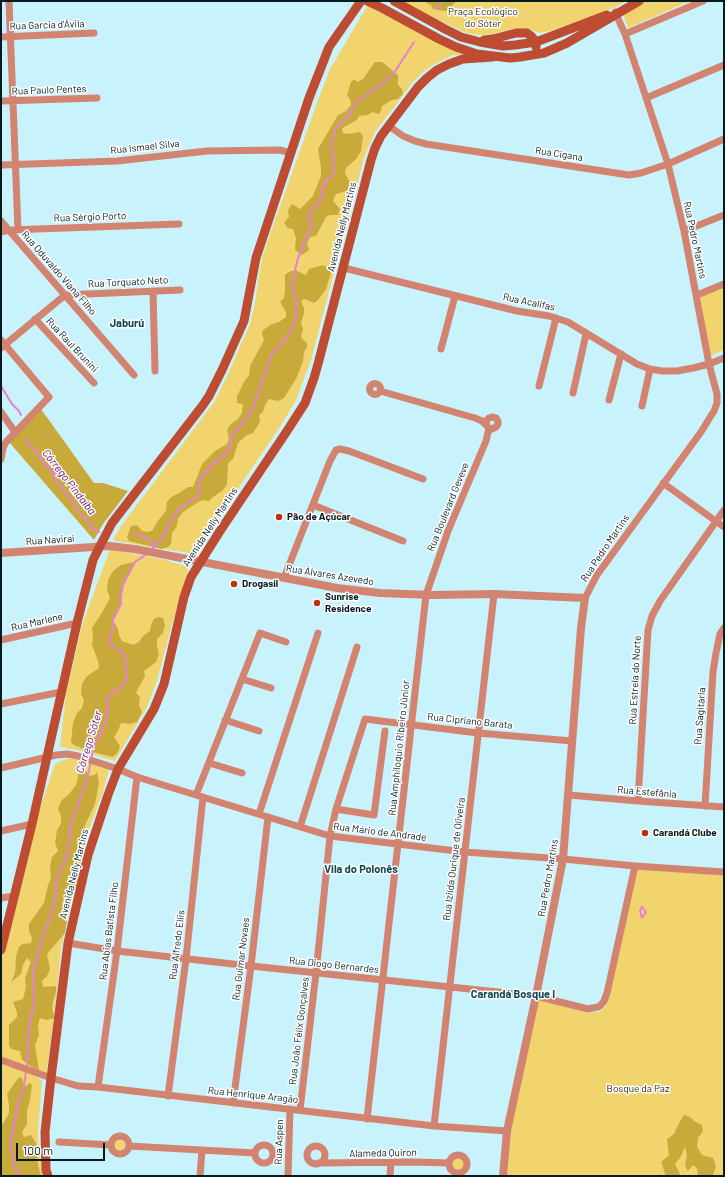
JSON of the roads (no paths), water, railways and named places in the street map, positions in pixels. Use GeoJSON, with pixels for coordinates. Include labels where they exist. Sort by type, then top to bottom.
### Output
{"type":"FeatureCollection","features":[{"type":"Feature","properties":{"kind":"main road"},"geometry":{"type":"LineString","coordinates":[[1,950],[32,824],[76,623],[93,560],[112,523],[203,405],[222,370],[244,321],[256,258],[309,98],[330,47],[361,1]]}},
{"type":"Feature","properties":{"kind":"main road"},"geometry":{"type":"LineString","coordinates":[[367,1],[456,48],[477,54],[510,58],[544,53],[567,43],[617,12],[639,1]]}},
{"type":"Feature","properties":{"kind":"main road"},"geometry":{"type":"LineString","coordinates":[[394,1],[445,29],[469,40],[503,46],[515,46],[536,42],[617,12]]}},
{"type":"Feature","properties":{"kind":"main road"},"geometry":{"type":"LineString","coordinates":[[510,58],[532,52],[536,47],[536,42]]}},
{"type":"Feature","properties":{"kind":"main road","name":"Avenida Nelly Martins"},"geometry":{"type":"LineString","coordinates":[[48,1176],[46,1170],[45,1132],[51,1078],[68,943],[88,855],[118,769],[154,709],[164,684],[185,594],[191,577],[304,403],[314,378],[371,160],[381,136],[418,87],[438,70],[464,59],[493,56]]}},
{"type":"Feature","properties":{"kind":"street"},"geometry":{"type":"LineString","coordinates":[[9,1],[18,230]]}},
{"type":"Feature","properties":{"kind":"street"},"geometry":{"type":"LineString","coordinates":[[625,34],[703,1]]}},
{"type":"Feature","properties":{"kind":"street","name":"Rua Pedro Martins"},"geometry":{"type":"LineString","coordinates":[[503,1176],[507,1131],[563,859],[582,614],[585,598],[597,575],[701,432],[714,411],[717,403],[717,394],[709,364],[684,231],[668,164],[617,12]]}},
{"type":"Feature","properties":{"kind":"street","name":"Rua Garcia d'Ávila"},"geometry":{"type":"LineString","coordinates":[[1,37],[94,33]]}},
{"type":"Feature","properties":{"kind":"street"},"geometry":{"type":"LineString","coordinates":[[646,98],[724,65]]}},
{"type":"Feature","properties":{"kind":"street","name":"Rua Paulo Pentes"},"geometry":{"type":"LineString","coordinates":[[1,101],[97,98]]}},
{"type":"Feature","properties":{"kind":"street","name":"Rua Cigana"},"geometry":{"type":"LineString","coordinates":[[389,126],[403,136],[426,144],[629,175],[641,173],[668,164],[724,139]]}},
{"type":"Feature","properties":{"kind":"street","name":"Rua Ismael Silva"},"geometry":{"type":"LineString","coordinates":[[1,165],[117,161],[207,151],[280,150],[291,153]]}},
{"type":"Feature","properties":{"kind":"street"},"geometry":{"type":"LineString","coordinates":[[684,231],[724,215]]}},
{"type":"Feature","properties":{"kind":"street","name":"Rua Oduvaldo Viana Filho"},"geometry":{"type":"LineString","coordinates":[[1,221],[134,374]]}},
{"type":"Feature","properties":{"kind":"street","name":"Rua Sérgio Porto"},"geometry":{"type":"LineString","coordinates":[[1,232],[9,230],[179,224]]}},
{"type":"Feature","properties":{"kind":"street","name":"Rua Acalifas"},"geometry":{"type":"LineString","coordinates":[[344,268],[517,311],[556,318],[568,322],[637,364],[650,369],[677,371],[709,364],[724,358]]}},
{"type":"Feature","properties":{"kind":"street"},"geometry":{"type":"LineString","coordinates":[[696,295],[724,284]]}},
{"type":"Feature","properties":{"kind":"street","name":"Rua Torquato Neto"},"geometry":{"type":"LineString","coordinates":[[65,295],[180,290]]}},
{"type":"Feature","properties":{"kind":"street"},"geometry":{"type":"LineString","coordinates":[[153,291],[155,370]]}},
{"type":"Feature","properties":{"kind":"street"},"geometry":{"type":"LineString","coordinates":[[1,459],[3,442],[15,432],[49,397],[2,344],[65,295]]}},
{"type":"Feature","properties":{"kind":"street"},"geometry":{"type":"LineString","coordinates":[[441,349],[455,296]]}},
{"type":"Feature","properties":{"kind":"street"},"geometry":{"type":"LineString","coordinates":[[539,386],[556,318]]}},
{"type":"Feature","properties":{"kind":"street","name":"Rua Raul Brunini"},"geometry":{"type":"LineString","coordinates":[[35,319],[94,384]]}},
{"type":"Feature","properties":{"kind":"street"},"geometry":{"type":"LineString","coordinates":[[573,393],[586,334]]}},
{"type":"Feature","properties":{"kind":"street"},"geometry":{"type":"LineString","coordinates":[[609,400],[620,354]]}},
{"type":"Feature","properties":{"kind":"street"},"geometry":{"type":"LineString","coordinates":[[642,406],[650,369]]}},
{"type":"Feature","properties":{"kind":"street","name":"Rua Boulevard Geveve"},"geometry":{"type":"LineString","coordinates":[[380,390],[475,418],[488,426],[486,441],[448,531],[426,595]]}},
{"type":"Feature","properties":{"kind":"street"},"geometry":{"type":"LineString","coordinates":[[1,412],[15,432]]}},
{"type":"Feature","properties":{"kind":"street"},"geometry":{"type":"LineString","coordinates":[[284,578],[330,461],[336,450],[340,449],[423,479]]}},
{"type":"Feature","properties":{"kind":"street"},"geometry":{"type":"LineString","coordinates":[[663,483],[724,526]]}},
{"type":"Feature","properties":{"kind":"street"},"geometry":{"type":"LineString","coordinates":[[313,505],[403,540]]}},
{"type":"Feature","properties":{"kind":"street","name":"Rua Estrela do Norte"},"geometry":{"type":"LineString","coordinates":[[638,801],[648,630],[652,616],[660,601],[724,510]]}},
{"type":"Feature","properties":{"kind":"street","name":"Rua Álvares Azevedo"},"geometry":{"type":"LineString","coordinates":[[100,546],[135,549],[351,590],[426,595],[494,594],[585,598]]}},
{"type":"Feature","properties":{"kind":"street","name":"Rua Naviraí"},"geometry":{"type":"LineString","coordinates":[[1,553],[100,546]]}},
{"type":"Feature","properties":{"kind":"street","name":"Rua Izilda Ourique de Oliveira"},"geometry":{"type":"LineString","coordinates":[[434,1126],[494,594]]}},
{"type":"Feature","properties":{"kind":"street","name":"Rua Amphiloquio Ribeiro Júnior"},"geometry":{"type":"LineString","coordinates":[[367,1118],[426,595]]}},
{"type":"Feature","properties":{"kind":"street","name":"Rua Marlene"},"geometry":{"type":"LineString","coordinates":[[1,640],[76,623]]}},
{"type":"Feature","properties":{"kind":"street","name":"Rua Sagitária"},"geometry":{"type":"LineString","coordinates":[[705,806],[713,672],[720,634],[724,628]]}},
{"type":"Feature","properties":{"kind":"street","name":"Rua Alfredo Ellis"},"geometry":{"type":"LineString","coordinates":[[168,1096],[186,959],[199,796],[209,763],[225,720],[260,633],[286,642]]}},
{"type":"Feature","properties":{"kind":"street"},"geometry":{"type":"LineString","coordinates":[[259,814],[318,634]]}},
{"type":"Feature","properties":{"kind":"street"},"geometry":{"type":"LineString","coordinates":[[300,827],[356,647]]}},
{"type":"Feature","properties":{"kind":"street"},"geometry":{"type":"LineString","coordinates":[[242,679],[271,688]]}},
{"type":"Feature","properties":{"kind":"street"},"geometry":{"type":"LineString","coordinates":[[1,704],[61,692]]}},
{"type":"Feature","properties":{"kind":"street","name":"Rua Cipriano Barata"},"geometry":{"type":"LineString","coordinates":[[365,719],[478,733],[572,740]]}},
{"type":"Feature","properties":{"kind":"street","name":"Rua João Félix Gonçalves"},"geometry":{"type":"LineString","coordinates":[[300,1110],[330,836],[336,809],[365,719]]}},
{"type":"Feature","properties":{"kind":"street"},"geometry":{"type":"LineString","coordinates":[[225,720],[259,731]]}},
{"type":"Feature","properties":{"kind":"street"},"geometry":{"type":"LineString","coordinates":[[336,809],[374,815],[385,731]]}},
{"type":"Feature","properties":{"kind":"street","name":"Rua Mário de Andrade"},"geometry":{"type":"LineString","coordinates":[[1,768],[47,757],[67,754],[102,763],[138,777],[330,836],[465,852],[724,872]]}},
{"type":"Feature","properties":{"kind":"street"},"geometry":{"type":"LineString","coordinates":[[209,763],[242,774]]}},
{"type":"Feature","properties":{"kind":"street","name":"Rua Abias Batista Filho"},"geometry":{"type":"LineString","coordinates":[[98,1087],[117,951],[138,777]]}},
{"type":"Feature","properties":{"kind":"street","name":"Rua Estefânia"},"geometry":{"type":"LineString","coordinates":[[569,795],[724,807]]}},
{"type":"Feature","properties":{"kind":"street","name":"Rua Guimar Novaes"},"geometry":{"type":"LineString","coordinates":[[233,1103],[251,966],[268,817]]}},
{"type":"Feature","properties":{"kind":"street"},"geometry":{"type":"LineString","coordinates":[[1,831],[32,824]]}},
{"type":"Feature","properties":{"kind":"street","name":"Rua Diogo Bernardes"},"geometry":{"type":"LineString","coordinates":[[68,943],[117,951],[186,959],[536,996],[588,1009],[598,1007],[604,1001],[607,993],[635,866]]}},
{"type":"Feature","properties":{"kind":"street"},"geometry":{"type":"LineString","coordinates":[[1,898],[14,896]]}},
{"type":"Feature","properties":{"kind":"street","name":"Rua Henrique Aragão"},"geometry":{"type":"LineString","coordinates":[[1,1060],[78,1086],[98,1087],[434,1126],[507,1131]]}},
{"type":"Feature","properties":{"kind":"street","name":"Rua Aspen"},"geometry":{"type":"LineString","coordinates":[[288,1176],[290,1109]]}},
{"type":"Feature","properties":{"kind":"street"},"geometry":{"type":"LineString","coordinates":[[118,1136],[126,1139],[129,1146],[126,1152],[119,1154],[113,1151],[110,1145],[118,1136]]}},
{"type":"Feature","properties":{"kind":"street"},"geometry":{"type":"LineString","coordinates":[[59,1142],[110,1145]]}},
{"type":"Feature","properties":{"kind":"street"},"geometry":{"type":"LineString","coordinates":[[129,1146],[255,1153]]}},
{"type":"Feature","properties":{"kind":"street"},"geometry":{"type":"LineString","coordinates":[[200,1176],[202,1150]]}},
{"type":"Feature","properties":{"kind":"street"},"geometry":{"type":"LineString","coordinates":[[390,1176],[391,1162]]}},
{"type":"Feature","properties":{"kind":"street","name":"Alameda Quiron"},"geometry":{"type":"LineString","coordinates":[[318,1163],[449,1163]]}},
{"type":"Feature","properties":{"kind":"waterway","name":"Córrego Sóter"},"geometry":{"type":"LineString","coordinates":[[437,9],[441,1]]}},
{"type":"Feature","properties":{"kind":"waterway","name":"Córrego Sóter"},"geometry":{"type":"LineString","coordinates":[[152,550],[164,535],[170,522],[180,508],[198,496],[200,479],[213,464],[229,451],[232,435],[243,423],[253,408],[272,354],[285,340],[295,324],[297,304],[292,287],[295,270],[305,239],[312,228],[312,224],[308,216],[321,199],[324,184],[333,174],[334,160],[331,146],[336,128],[348,116],[358,100],[377,88],[394,73],[414,42]]}},
{"type":"Feature","properties":{"kind":"waterway","name":"Córrego Pindaíba"},"geometry":{"type":"LineString","coordinates":[[1,386],[21,415]]}},
{"type":"Feature","properties":{"kind":"waterway","name":"Córrego Pindaíba"},"geometry":{"type":"LineString","coordinates":[[27,439],[29,445],[37,452],[42,461],[54,474],[57,483],[68,495],[83,517],[91,523],[92,529],[99,532]]}},
{"type":"Feature","properties":{"kind":"waterway","name":"Córrego Pindaíba"},"geometry":{"type":"LineString","coordinates":[[134,533],[152,541],[153,548]]}},
{"type":"Feature","properties":{"kind":"waterway","name":"Córrego Sóter"},"geometry":{"type":"LineString","coordinates":[[27,1067],[29,1028],[34,1003],[33,971],[43,936],[54,907],[58,874],[67,857],[71,824],[88,776],[94,745],[103,729],[108,710],[107,701],[109,696],[123,685],[127,677],[123,652],[111,645],[109,640],[113,628],[113,620],[121,604],[123,585],[135,562],[147,554]]}},
{"type":"Feature","properties":{"kind":"waterway"},"geometry":{"type":"LineString","coordinates":[[642,907],[646,912],[642,918],[640,911],[642,907]]}},
{"type":"Feature","properties":{"kind":"waterway","name":"Córrego Sóter"},"geometry":{"type":"LineString","coordinates":[[19,1176],[13,1161],[11,1141],[26,1071]]}},
{"type":"Feature","properties":{"kind":"place","name":"Pão de Açúcar"},"geometry":{"type":"Point","coordinates":[279,517]}},
{"type":"Feature","properties":{"kind":"place","name":"Drogasil"},"geometry":{"type":"Point","coordinates":[234,584]}},
{"type":"Feature","properties":{"kind":"place","name":"Sunrise Residence"},"geometry":{"type":"Point","coordinates":[317,603]}},
{"type":"Feature","properties":{"kind":"place","name":"Carandá Clube"},"geometry":{"type":"Point","coordinates":[645,833]}},
{"type":"Feature","properties":{"kind":"district","name":"Jaburú"},"geometry":{"type":"Point","coordinates":[127,323]}},
{"type":"Feature","properties":{"kind":"district","name":"Vila do Polonês"},"geometry":{"type":"Point","coordinates":[361,869]}},
{"type":"Feature","properties":{"kind":"district","name":"Carandá Bosque I"},"geometry":{"type":"Point","coordinates":[513,994]}},
{"type":"Feature","properties":{"kind":"park label","name":"Praça Ecológico do Sóter"},"geometry":{"type":"Point","coordinates":[483,18]}},
{"type":"Feature","properties":{"kind":"park label","name":"Bosque da Paz"},"geometry":{"type":"Point","coordinates":[638,1089]}}]}
